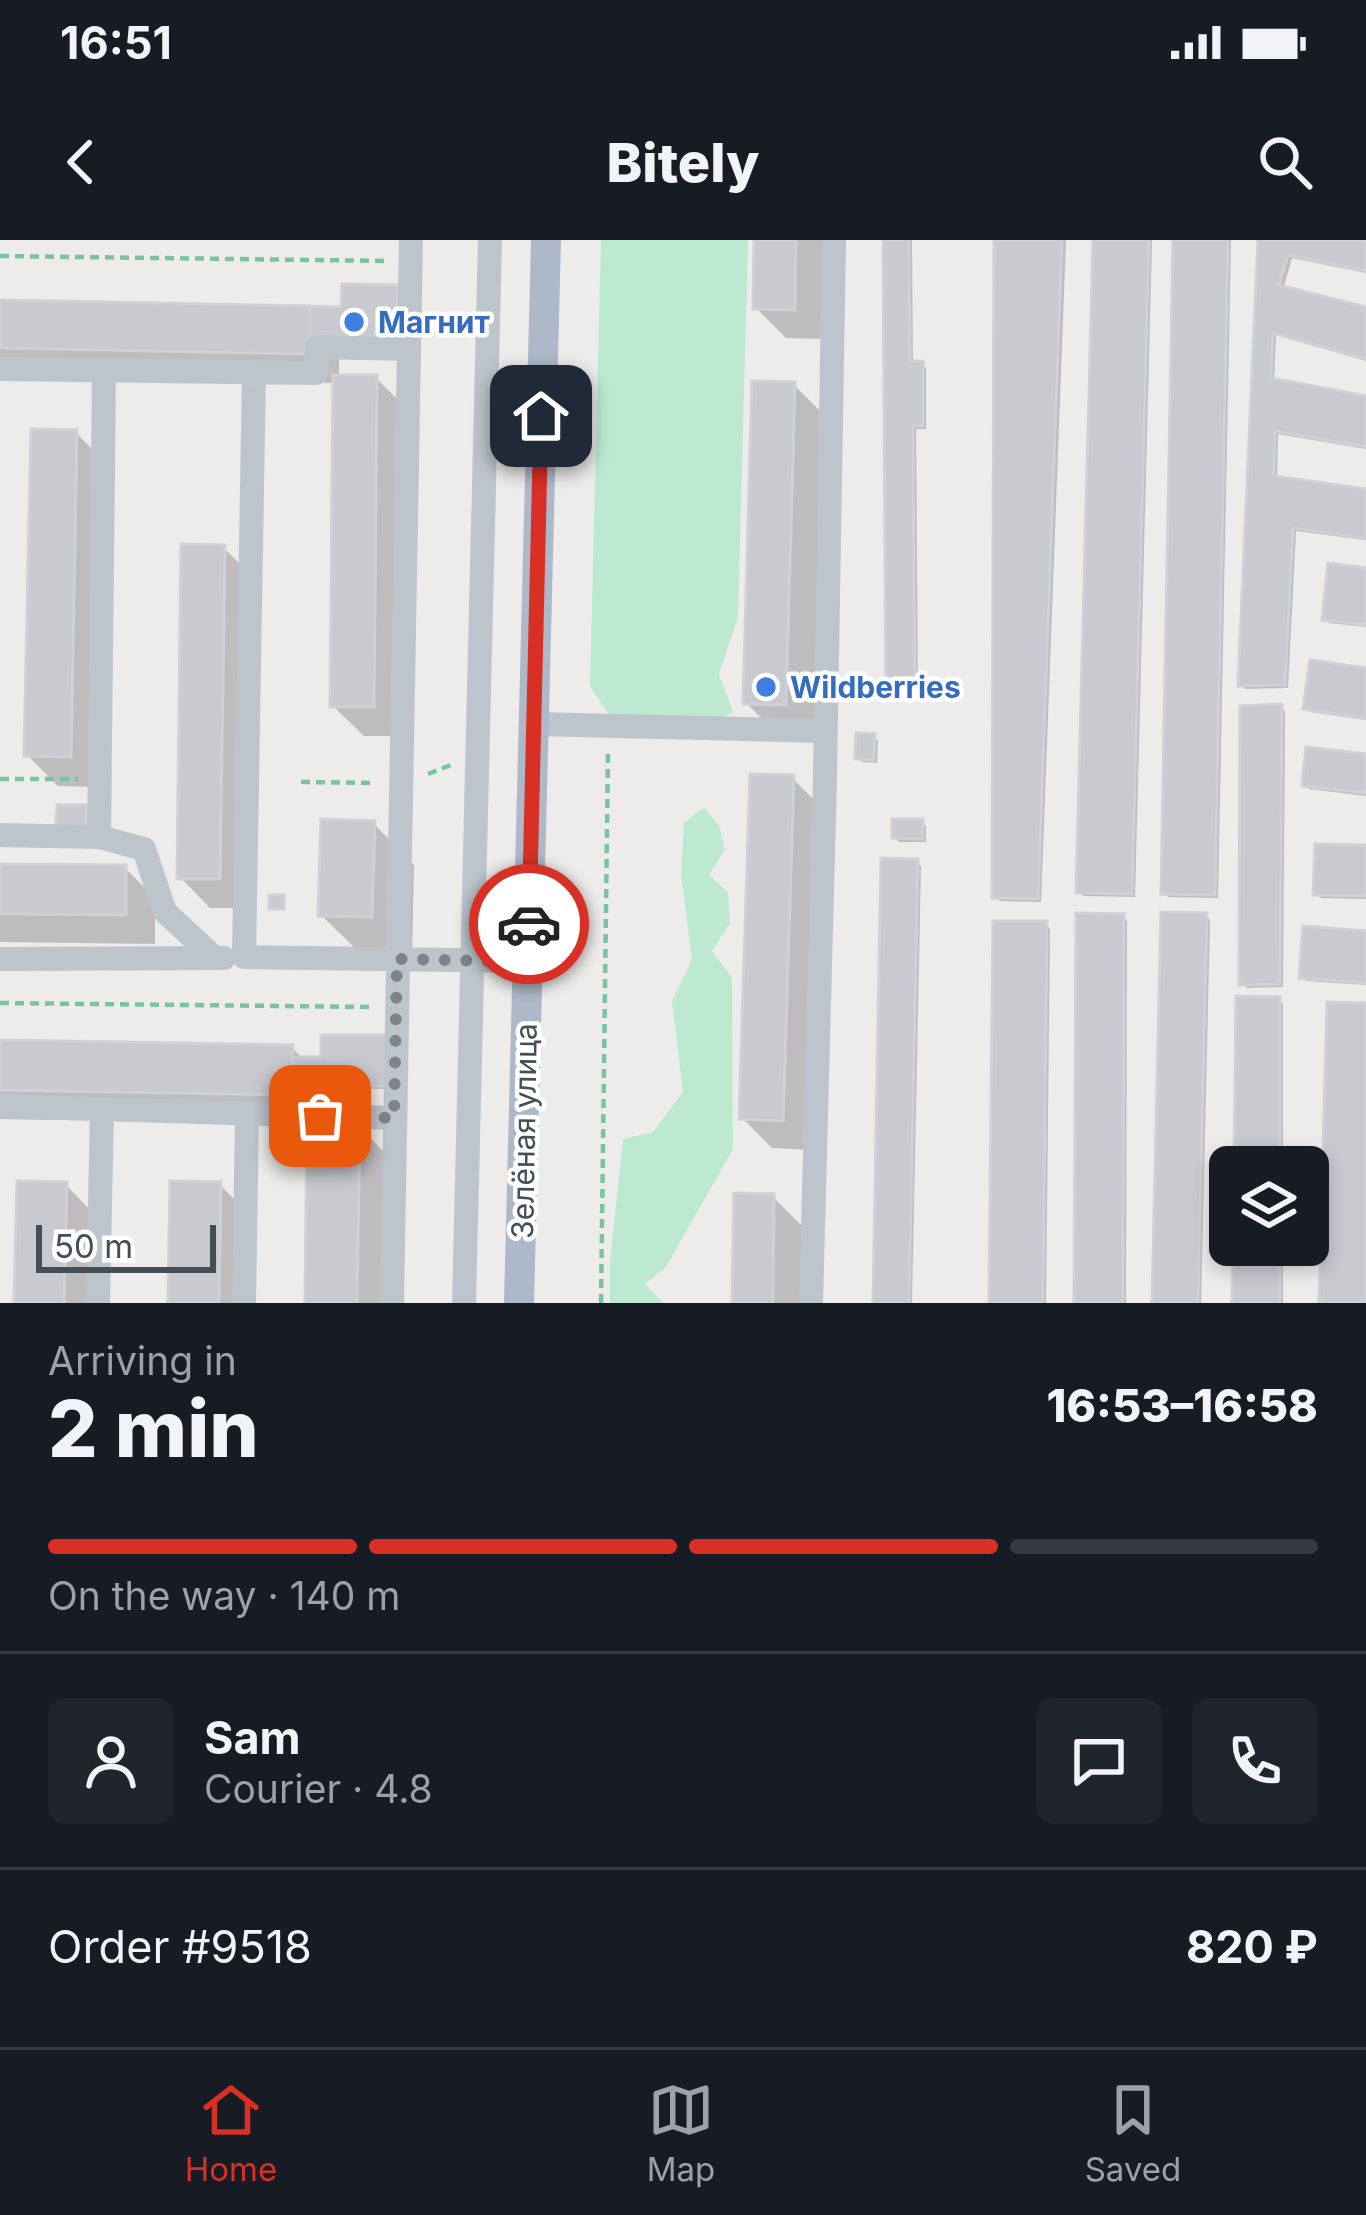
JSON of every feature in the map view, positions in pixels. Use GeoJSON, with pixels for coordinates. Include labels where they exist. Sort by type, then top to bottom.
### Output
{"type":"FeatureCollection","features":[{"type":"Feature","properties":{"kind":"main road","name":"Зелёная улица"},"geometry":{"type":"LineString","coordinates":[[520,1303],[546,240]]}},
{"type":"Feature","properties":{"kind":"lane"},"geometry":{"type":"LineString","coordinates":[[464,1303],[490,240]]}},
{"type":"Feature","properties":{"kind":"lane"},"geometry":{"type":"LineString","coordinates":[[811,1303],[834,240]]}},
{"type":"Feature","properties":{"kind":"lane"},"geometry":{"type":"LineString","coordinates":[[392,1303],[411,251]]}},
{"type":"Feature","properties":{"kind":"lane"},"geometry":{"type":"LineString","coordinates":[[0,369],[316,373],[317,347],[409,350]]}},
{"type":"Feature","properties":{"kind":"lane"},"geometry":{"type":"LineString","coordinates":[[98,836],[104,370]]}},
{"type":"Feature","properties":{"kind":"lane"},"geometry":{"type":"LineString","coordinates":[[244,957],[254,372]]}},
{"type":"Feature","properties":{"kind":"lane"},"geometry":{"type":"LineString","coordinates":[[534,724],[825,731]]}},
{"type":"Feature","properties":{"kind":"lane"},"geometry":{"type":"LineString","coordinates":[[0,835],[98,836],[144,849],[165,912],[215,958]]}},
{"type":"Feature","properties":{"kind":"lane"},"geometry":{"type":"LineString","coordinates":[[0,959],[528,962]]}},
{"type":"Feature","properties":{"kind":"lane"},"geometry":{"type":"LineString","coordinates":[[0,1106],[394,1118]]}},
{"type":"Feature","properties":{"kind":"lane"},"geometry":{"type":"LineString","coordinates":[[98,1303],[102,1109]]}},
{"type":"Feature","properties":{"kind":"lane"},"geometry":{"type":"LineString","coordinates":[[244,1303],[247,1114]]}},
{"type":"Feature","properties":{"kind":"path"},"geometry":{"type":"LineString","coordinates":[[0,256],[411,251]]}},
{"type":"Feature","properties":{"kind":"path"},"geometry":{"type":"LineString","coordinates":[[601,1303],[609,726]]}},
{"type":"Feature","properties":{"kind":"path"},"geometry":{"type":"LineString","coordinates":[[0,778],[99,779]]}},
{"type":"Feature","properties":{"kind":"path"},"geometry":{"type":"LineString","coordinates":[[0,1003],[397,1007]]}},
{"type":"Feature","properties":{"kind":"green space"},"geometry":{"type":"Polygon","coordinates":[[[601,240],[748,240],[738,617],[719,674],[733,712],[718,720],[610,716],[590,686],[601,240]]]}},
{"type":"Feature","properties":{"kind":"green space"},"geometry":{"type":"Polygon","coordinates":[[[704,807],[719,826],[725,849],[709,875],[728,892],[730,923],[712,951],[732,978],[733,1149],[666,1267],[645,1284],[663,1303],[610,1303],[623,1139],[653,1132],[683,1092],[672,1001],[692,960],[681,875],[684,823],[704,807]]]}},
{"type":"Feature","properties":{"kind":"building"},"geometry":{"type":"Polygon","coordinates":[[[754,240],[796,240],[795,310],[753,309],[754,240]]]}},
{"type":"Feature","properties":{"kind":"building"},"geometry":{"type":"Polygon","coordinates":[[[883,240],[909,240],[910,361],[923,361],[923,426],[913,426],[915,696],[886,696],[883,240]]]}},
{"type":"Feature","properties":{"kind":"building"},"geometry":{"type":"Polygon","coordinates":[[[994,240],[1062,240],[1038,899],[992,898],[994,240]]]}},
{"type":"Feature","properties":{"kind":"building"},"geometry":{"type":"Polygon","coordinates":[[[1093,240],[1149,240],[1132,894],[1076,893],[1093,240]]]}},
{"type":"Feature","properties":{"kind":"building"},"geometry":{"type":"Polygon","coordinates":[[[1173,240],[1228,240],[1215,895],[1161,894],[1173,240]]]}},
{"type":"Feature","properties":{"kind":"building"},"geometry":{"type":"Polygon","coordinates":[[[1258,240],[1366,240],[1366,271],[1288,255],[1279,285],[1366,307],[1366,359],[1273,333],[1271,378],[1366,396],[1366,447],[1275,431],[1274,476],[1366,489],[1366,538],[1293,528],[1285,685],[1238,686],[1258,240]]]}},
{"type":"Feature","properties":{"kind":"building","name":"Магнит"},"geometry":{"type":"Polygon","coordinates":[[[342,284],[398,285],[396,338],[310,336],[310,306],[341,307],[342,284]]]}},
{"type":"Feature","properties":{"kind":"building"},"geometry":{"type":"Polygon","coordinates":[[[0,300],[310,306],[310,354],[0,348],[0,300]]]}},
{"type":"Feature","properties":{"kind":"building"},"geometry":{"type":"Polygon","coordinates":[[[333,375],[377,375],[374,707],[330,707],[333,375]]]}},
{"type":"Feature","properties":{"kind":"building"},"geometry":{"type":"Polygon","coordinates":[[[752,381],[795,382],[786,705],[743,704],[752,381]]]}},
{"type":"Feature","properties":{"kind":"building"},"geometry":{"type":"Polygon","coordinates":[[[31,429],[77,430],[71,757],[24,756],[31,429]]]}},
{"type":"Feature","properties":{"kind":"building"},"geometry":{"type":"Polygon","coordinates":[[[181,544],[225,545],[220,879],[177,879],[181,544]]]}},
{"type":"Feature","properties":{"kind":"building"},"geometry":{"type":"Polygon","coordinates":[[[1328,563],[1366,568],[1366,625],[1322,620],[1328,563]]]}},
{"type":"Feature","properties":{"kind":"building"},"geometry":{"type":"Polygon","coordinates":[[[1310,660],[1366,668],[1366,718],[1303,709],[1310,660]]]}},
{"type":"Feature","properties":{"kind":"building"},"geometry":{"type":"Polygon","coordinates":[[[1282,704],[1280,984],[1239,985],[1240,706],[1282,704]]]}},
{"type":"Feature","properties":{"kind":"building"},"geometry":{"type":"Polygon","coordinates":[[[856,733],[875,734],[874,760],[855,759],[856,733]]]}},
{"type":"Feature","properties":{"kind":"building"},"geometry":{"type":"Polygon","coordinates":[[[1306,747],[1366,754],[1366,793],[1302,786],[1306,747]]]}},
{"type":"Feature","properties":{"kind":"building"},"geometry":{"type":"Polygon","coordinates":[[[750,774],[794,775],[783,1121],[739,1119],[750,774]]]}},
{"type":"Feature","properties":{"kind":"building"},"geometry":{"type":"Polygon","coordinates":[[[57,805],[86,805],[85,827],[56,827],[57,805]]]}},
{"type":"Feature","properties":{"kind":"building"},"geometry":{"type":"Polygon","coordinates":[[[321,819],[375,821],[372,917],[318,916],[321,819]]]}},
{"type":"Feature","properties":{"kind":"building"},"geometry":{"type":"Polygon","coordinates":[[[892,819],[923,819],[923,839],[892,838],[892,819]]]}},
{"type":"Feature","properties":{"kind":"building"},"geometry":{"type":"Polygon","coordinates":[[[1315,844],[1366,845],[1366,896],[1313,895],[1315,844]]]}},
{"type":"Feature","properties":{"kind":"building"},"geometry":{"type":"Polygon","coordinates":[[[881,858],[918,859],[909,1303],[873,1303],[881,858]]]}},
{"type":"Feature","properties":{"kind":"building"},"geometry":{"type":"Polygon","coordinates":[[[0,864],[126,865],[126,915],[0,914],[0,864]]]}},
{"type":"Feature","properties":{"kind":"building"},"geometry":{"type":"Polygon","coordinates":[[[269,895],[284,895],[284,909],[269,909],[269,895]]]}},
{"type":"Feature","properties":{"kind":"building"},"geometry":{"type":"Polygon","coordinates":[[[1161,912],[1207,913],[1198,1303],[1152,1303],[1161,912]]]}},
{"type":"Feature","properties":{"kind":"building"},"geometry":{"type":"Polygon","coordinates":[[[1076,913],[1124,914],[1123,1303],[1074,1303],[1076,913]]]}},
{"type":"Feature","properties":{"kind":"building"},"geometry":{"type":"Polygon","coordinates":[[[993,921],[1047,921],[1043,1303],[989,1303],[993,921]]]}},
{"type":"Feature","properties":{"kind":"building"},"geometry":{"type":"Polygon","coordinates":[[[1303,926],[1366,931],[1366,983],[1299,978],[1303,926]]]}},
{"type":"Feature","properties":{"kind":"building"},"geometry":{"type":"Polygon","coordinates":[[[1236,996],[1280,997],[1280,1146],[1234,1146],[1236,996]]]}},
{"type":"Feature","properties":{"kind":"building"},"geometry":{"type":"Polygon","coordinates":[[[1327,1002],[1366,1003],[1366,1303],[1319,1303],[1320,1266],[1329,1266],[1329,1146],[1323,1146],[1327,1002]]]}},
{"type":"Feature","properties":{"kind":"building"},"geometry":{"type":"Polygon","coordinates":[[[321,1035],[386,1035],[386,1086],[292,1085],[293,1057],[321,1057],[321,1035]]]}},
{"type":"Feature","properties":{"kind":"building"},"geometry":{"type":"Polygon","coordinates":[[[0,1040],[293,1045],[292,1095],[0,1090],[0,1040]]]}},
{"type":"Feature","properties":{"kind":"building"},"geometry":{"type":"Polygon","coordinates":[[[307,1122],[360,1123],[357,1303],[305,1303],[307,1122]]]}},
{"type":"Feature","properties":{"kind":"building"},"geometry":{"type":"Polygon","coordinates":[[[17,1181],[67,1182],[64,1303],[14,1303],[17,1181]]]}},
{"type":"Feature","properties":{"kind":"building"},"geometry":{"type":"Polygon","coordinates":[[[170,1181],[221,1182],[219,1303],[168,1303],[170,1181]]]}},
{"type":"Feature","properties":{"kind":"building"},"geometry":{"type":"Polygon","coordinates":[[[734,1193],[774,1194],[773,1303],[732,1303],[734,1193]]]}},
{"type":"Feature","properties":{"kind":"building"},"geometry":{"type":"Polygon","coordinates":[[[1233,1266],[1280,1266],[1280,1303],[1232,1303],[1233,1266]]]}},
{"type":"Feature","properties":{"kind":"way so far"},"geometry":{"type":"LineString","coordinates":[[320,1116],[394,1118],[397,959],[528,962],[529,924]]}},
{"type":"Feature","properties":{"kind":"place","name":"Магнит"},"geometry":{"type":"Point","coordinates":[354,322]}},
{"type":"Feature","properties":{"kind":"place","name":"Wildberries"},"geometry":{"type":"Point","coordinates":[766,687]}},
{"type":"Feature","properties":{"kind":"route"},"geometry":{"type":"LineString","coordinates":[[529,924],[541,416]]}}]}
